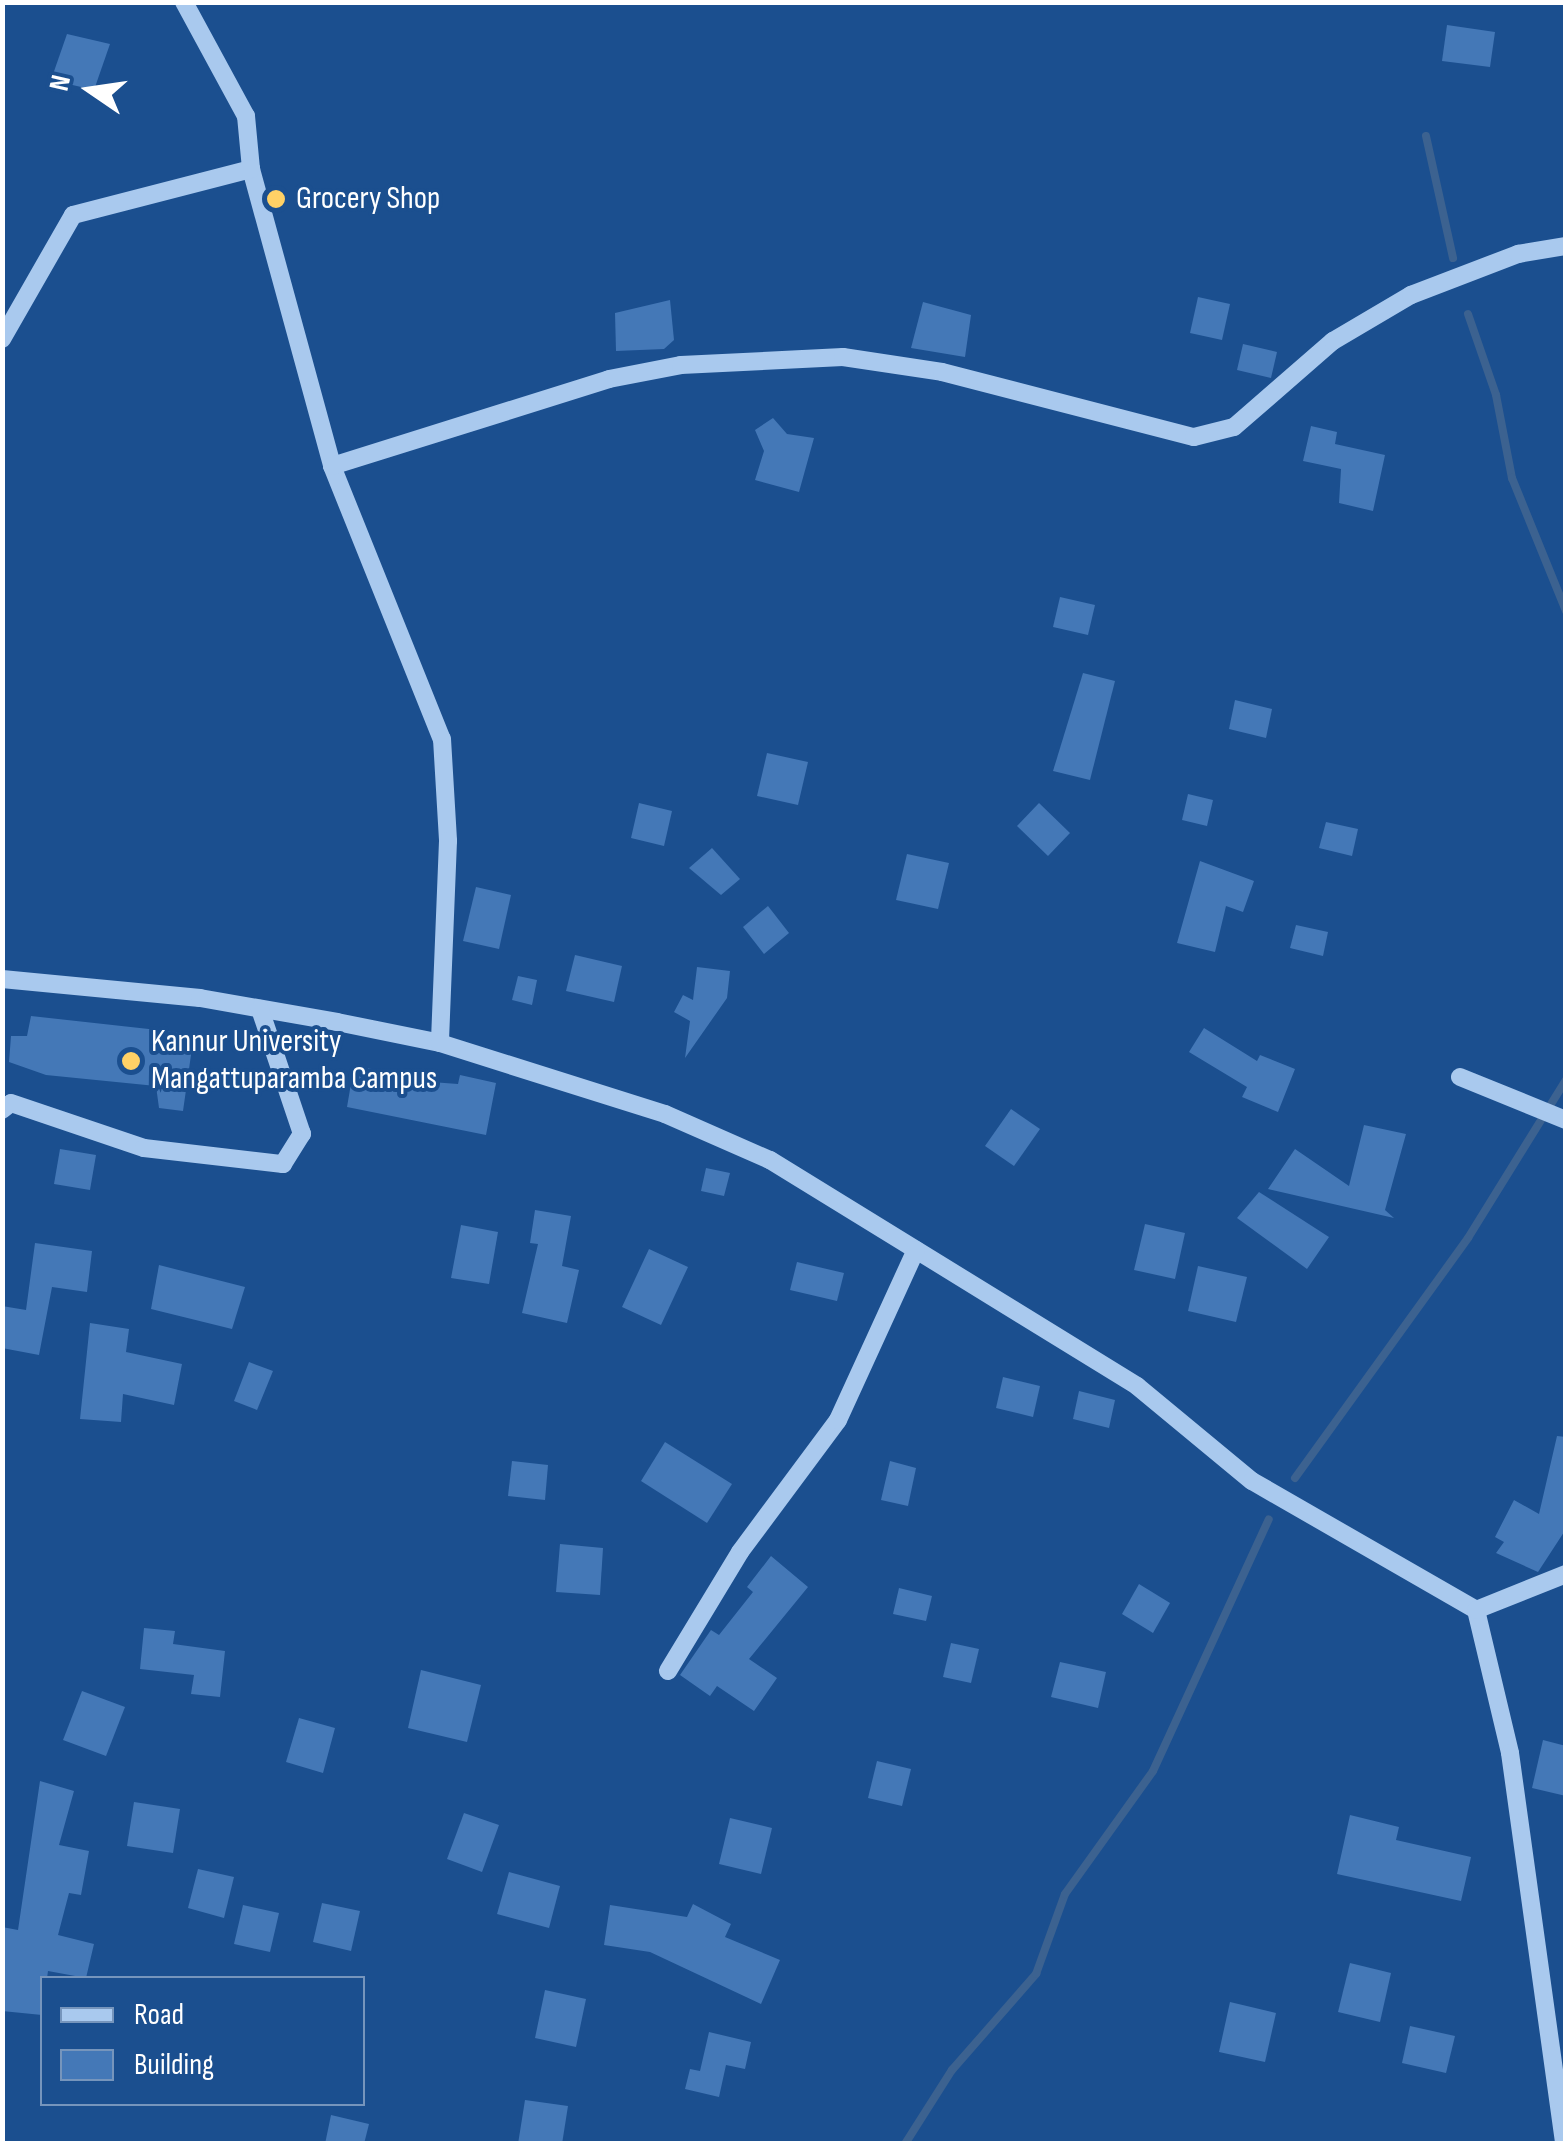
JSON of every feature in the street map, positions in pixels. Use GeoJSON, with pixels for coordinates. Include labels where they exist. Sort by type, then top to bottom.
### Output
{"type":"FeatureCollection","features":[{"type":"Feature","properties":{"kind":"street"},"geometry":{"type":"LineString","coordinates":[[184,2],[246,116],[251,169],[332,466],[442,740],[448,840],[440,1043]]}},
{"type":"Feature","properties":{"kind":"street"},"geometry":{"type":"LineString","coordinates":[[2,339],[73,215],[251,169]]}},
{"type":"Feature","properties":{"kind":"street"},"geometry":{"type":"LineString","coordinates":[[332,466],[609,379],[681,365],[843,357],[942,372],[1194,437],[1234,427],[1334,341],[1410,295],[1518,254],[1566,246]]}},
{"type":"Feature","properties":{"kind":"street"},"geometry":{"type":"LineString","coordinates":[[2,980],[260,1009],[440,1043],[665,1114],[770,1160],[1137,1386],[1252,1481],[1476,1610],[1510,1753],[1564,2144]]}},
{"type":"Feature","properties":{"kind":"street"},"geometry":{"type":"LineString","coordinates":[[2,1110],[11,1103],[144,1148],[283,1164],[302,1134],[260,1009]]}},
{"type":"Feature","properties":{"kind":"street"},"geometry":{"type":"LineString","coordinates":[[1460,1077],[1565,1120]]}},
{"type":"Feature","properties":{"kind":"street"},"geometry":{"type":"LineString","coordinates":[[668,1672],[740,1552],[838,1420],[916,1250]]}},
{"type":"Feature","properties":{"kind":"street"},"geometry":{"type":"LineString","coordinates":[[1476,1610],[1566,1574]]}},
{"type":"Feature","properties":{"kind":"building"},"geometry":{"type":"Polygon","coordinates":[[[1447,25],[1495,32],[1490,67],[1442,61],[1447,25]]]}},
{"type":"Feature","properties":{"kind":"building"},"geometry":{"type":"Polygon","coordinates":[[[67,34],[110,44],[94,90],[51,80],[67,34]]]}},
{"type":"Feature","properties":{"kind":"building"},"geometry":{"type":"Polygon","coordinates":[[[1198,297],[1230,304],[1222,340],[1190,333],[1198,297]]]}},
{"type":"Feature","properties":{"kind":"building"},"geometry":{"type":"Polygon","coordinates":[[[670,300],[674,340],[664,349],[616,351],[615,313],[670,300]]]}},
{"type":"Feature","properties":{"kind":"building"},"geometry":{"type":"Polygon","coordinates":[[[923,302],[971,315],[965,357],[911,348],[923,302]]]}},
{"type":"Feature","properties":{"kind":"building"},"geometry":{"type":"Polygon","coordinates":[[[1243,344],[1277,352],[1271,378],[1237,370],[1243,344]]]}},
{"type":"Feature","properties":{"kind":"building"},"geometry":{"type":"Polygon","coordinates":[[[773,418],[787,434],[814,438],[799,492],[755,480],[764,451],[755,430],[773,418]]]}},
{"type":"Feature","properties":{"kind":"building"},"geometry":{"type":"Polygon","coordinates":[[[1311,426],[1337,432],[1335,444],[1385,455],[1373,511],[1339,503],[1341,469],[1303,461],[1311,426]]]}},
{"type":"Feature","properties":{"kind":"building"},"geometry":{"type":"Polygon","coordinates":[[[1060,597],[1095,605],[1088,635],[1053,627],[1060,597]]]}},
{"type":"Feature","properties":{"kind":"building"},"geometry":{"type":"Polygon","coordinates":[[[1083,673],[1115,681],[1090,780],[1053,771],[1083,673]]]}},
{"type":"Feature","properties":{"kind":"building"},"geometry":{"type":"Polygon","coordinates":[[[1235,700],[1272,709],[1266,738],[1229,729],[1235,700]]]}},
{"type":"Feature","properties":{"kind":"building"},"geometry":{"type":"Polygon","coordinates":[[[767,753],[808,762],[798,805],[757,796],[767,753]]]}},
{"type":"Feature","properties":{"kind":"building"},"geometry":{"type":"Polygon","coordinates":[[[1188,794],[1213,800],[1207,826],[1182,820],[1188,794]]]}},
{"type":"Feature","properties":{"kind":"building"},"geometry":{"type":"Polygon","coordinates":[[[639,803],[672,811],[664,846],[631,838],[639,803]]]}},
{"type":"Feature","properties":{"kind":"building"},"geometry":{"type":"Polygon","coordinates":[[[1039,803],[1070,833],[1048,856],[1017,826],[1039,803]]]}},
{"type":"Feature","properties":{"kind":"building"},"geometry":{"type":"Polygon","coordinates":[[[1326,822],[1358,829],[1352,856],[1319,848],[1326,822]]]}},
{"type":"Feature","properties":{"kind":"building"},"geometry":{"type":"Polygon","coordinates":[[[712,848],[740,879],[721,895],[689,868],[712,848]]]}},
{"type":"Feature","properties":{"kind":"building"},"geometry":{"type":"Polygon","coordinates":[[[907,854],[949,863],[938,909],[896,900],[907,854]]]}},
{"type":"Feature","properties":{"kind":"building"},"geometry":{"type":"Polygon","coordinates":[[[1200,861],[1254,881],[1243,912],[1226,906],[1215,952],[1177,943],[1200,861]]]}},
{"type":"Feature","properties":{"kind":"building"},"geometry":{"type":"Polygon","coordinates":[[[476,887],[511,895],[499,949],[463,941],[476,887]]]}},
{"type":"Feature","properties":{"kind":"building"},"geometry":{"type":"Polygon","coordinates":[[[768,906],[789,933],[764,954],[743,927],[768,906]]]}},
{"type":"Feature","properties":{"kind":"building"},"geometry":{"type":"Polygon","coordinates":[[[1296,925],[1328,932],[1323,956],[1290,948],[1296,925]]]}},
{"type":"Feature","properties":{"kind":"building"},"geometry":{"type":"Polygon","coordinates":[[[575,955],[622,966],[614,1002],[566,991],[575,955]]]}},
{"type":"Feature","properties":{"kind":"building"},"geometry":{"type":"Polygon","coordinates":[[[697,967],[730,971],[727,998],[685,1058],[690,1021],[674,1012],[683,995],[693,1000],[697,967]]]}},
{"type":"Feature","properties":{"kind":"building"},"geometry":{"type":"Polygon","coordinates":[[[518,976],[537,980],[532,1005],[512,1000],[518,976]]]}},
{"type":"Feature","properties":{"kind":"building"},"geometry":{"type":"Polygon","coordinates":[[[31,1016],[194,1034],[183,1111],[159,1108],[156,1086],[46,1075],[9,1062],[11,1036],[27,1036],[31,1016]]]}},
{"type":"Feature","properties":{"kind":"building"},"geometry":{"type":"Polygon","coordinates":[[[1204,1028],[1257,1061],[1260,1055],[1295,1069],[1278,1112],[1242,1097],[1247,1087],[1189,1052],[1204,1028]]]}},
{"type":"Feature","properties":{"kind":"building"},"geometry":{"type":"Polygon","coordinates":[[[354,1066],[379,1070],[378,1078],[458,1084],[460,1075],[496,1083],[486,1135],[347,1107],[354,1066]]]}},
{"type":"Feature","properties":{"kind":"building"},"geometry":{"type":"Polygon","coordinates":[[[1011,1109],[1040,1129],[1014,1166],[985,1146],[1011,1109]]]}},
{"type":"Feature","properties":{"kind":"building"},"geometry":{"type":"Polygon","coordinates":[[[1364,1125],[1406,1134],[1385,1210],[1394,1218],[1268,1189],[1295,1149],[1349,1186],[1364,1125]]]}},
{"type":"Feature","properties":{"kind":"building"},"geometry":{"type":"Polygon","coordinates":[[[60,1149],[96,1155],[90,1190],[54,1184],[60,1149]]]}},
{"type":"Feature","properties":{"kind":"building"},"geometry":{"type":"Polygon","coordinates":[[[706,1168],[730,1173],[724,1196],[701,1191],[706,1168]]]}},
{"type":"Feature","properties":{"kind":"building"},"geometry":{"type":"Polygon","coordinates":[[[1259,1192],[1329,1237],[1307,1269],[1237,1218],[1259,1192]]]}},
{"type":"Feature","properties":{"kind":"building"},"geometry":{"type":"Polygon","coordinates":[[[535,1210],[571,1216],[562,1266],[579,1270],[567,1323],[522,1313],[538,1244],[530,1243],[535,1210]]]}},
{"type":"Feature","properties":{"kind":"building"},"geometry":{"type":"Polygon","coordinates":[[[1145,1224],[1185,1233],[1175,1279],[1134,1270],[1145,1224]]]}},
{"type":"Feature","properties":{"kind":"building"},"geometry":{"type":"Polygon","coordinates":[[[461,1225],[498,1232],[489,1284],[451,1278],[461,1225]]]}},
{"type":"Feature","properties":{"kind":"building"},"geometry":{"type":"Polygon","coordinates":[[[35,1243],[92,1251],[87,1292],[52,1287],[39,1355],[2,1348],[2,1306],[26,1310],[35,1243]]]}},
{"type":"Feature","properties":{"kind":"building"},"geometry":{"type":"Polygon","coordinates":[[[649,1249],[688,1267],[661,1325],[622,1307],[649,1249]]]}},
{"type":"Feature","properties":{"kind":"building"},"geometry":{"type":"Polygon","coordinates":[[[797,1262],[844,1273],[837,1301],[790,1290],[797,1262]]]}},
{"type":"Feature","properties":{"kind":"building"},"geometry":{"type":"Polygon","coordinates":[[[159,1265],[245,1287],[232,1329],[151,1309],[159,1265]]]}},
{"type":"Feature","properties":{"kind":"building"},"geometry":{"type":"Polygon","coordinates":[[[1198,1266],[1247,1277],[1236,1322],[1188,1311],[1198,1266]]]}},
{"type":"Feature","properties":{"kind":"building"},"geometry":{"type":"Polygon","coordinates":[[[90,1323],[129,1329],[126,1352],[182,1364],[174,1405],[123,1394],[121,1422],[80,1419],[90,1323]]]}},
{"type":"Feature","properties":{"kind":"building"},"geometry":{"type":"Polygon","coordinates":[[[249,1362],[273,1371],[257,1410],[234,1401],[249,1362]]]}},
{"type":"Feature","properties":{"kind":"building"},"geometry":{"type":"Polygon","coordinates":[[[1003,1377],[1040,1386],[1033,1417],[996,1408],[1003,1377]]]}},
{"type":"Feature","properties":{"kind":"building"},"geometry":{"type":"Polygon","coordinates":[[[1079,1391],[1115,1400],[1109,1428],[1073,1419],[1079,1391]]]}},
{"type":"Feature","properties":{"kind":"building"},"geometry":{"type":"Polygon","coordinates":[[[1557,1436],[1566,1437],[1566,1529],[1538,1572],[1496,1553],[1504,1542],[1495,1537],[1514,1500],[1539,1514],[1557,1436]]]}},
{"type":"Feature","properties":{"kind":"building"},"geometry":{"type":"Polygon","coordinates":[[[665,1442],[732,1484],[707,1523],[641,1481],[665,1442]]]}},
{"type":"Feature","properties":{"kind":"building"},"geometry":{"type":"Polygon","coordinates":[[[512,1461],[548,1465],[545,1500],[508,1496],[512,1461]]]}},
{"type":"Feature","properties":{"kind":"building"},"geometry":{"type":"Polygon","coordinates":[[[890,1461],[916,1468],[908,1506],[881,1500],[890,1461]]]}},
{"type":"Feature","properties":{"kind":"building"},"geometry":{"type":"Polygon","coordinates":[[[560,1544],[603,1548],[600,1595],[556,1592],[560,1544]]]}},
{"type":"Feature","properties":{"kind":"building"},"geometry":{"type":"Polygon","coordinates":[[[771,1556],[808,1587],[749,1659],[777,1678],[754,1711],[717,1686],[710,1696],[680,1675],[711,1630],[719,1635],[753,1592],[747,1587],[771,1556]]]}},
{"type":"Feature","properties":{"kind":"building"},"geometry":{"type":"Polygon","coordinates":[[[1139,1584],[1170,1603],[1153,1633],[1122,1614],[1139,1584]]]}},
{"type":"Feature","properties":{"kind":"building"},"geometry":{"type":"Polygon","coordinates":[[[899,1588],[932,1596],[926,1621],[893,1614],[899,1588]]]}},
{"type":"Feature","properties":{"kind":"building"},"geometry":{"type":"Polygon","coordinates":[[[144,1628],[175,1631],[173,1644],[225,1651],[220,1697],[191,1694],[194,1675],[140,1669],[144,1628]]]}},
{"type":"Feature","properties":{"kind":"building"},"geometry":{"type":"Polygon","coordinates":[[[951,1643],[979,1649],[971,1683],[943,1677],[951,1643]]]}},
{"type":"Feature","properties":{"kind":"building"},"geometry":{"type":"Polygon","coordinates":[[[1060,1662],[1106,1672],[1098,1708],[1051,1697],[1060,1662]]]}},
{"type":"Feature","properties":{"kind":"building"},"geometry":{"type":"Polygon","coordinates":[[[421,1670],[481,1685],[467,1742],[408,1728],[421,1670]]]}},
{"type":"Feature","properties":{"kind":"building"},"geometry":{"type":"Polygon","coordinates":[[[82,1691],[125,1707],[106,1756],[63,1740],[82,1691]]]}},
{"type":"Feature","properties":{"kind":"building"},"geometry":{"type":"Polygon","coordinates":[[[299,1718],[335,1728],[323,1773],[286,1762],[299,1718]]]}},
{"type":"Feature","properties":{"kind":"building"},"geometry":{"type":"Polygon","coordinates":[[[1543,1740],[1566,1746],[1566,1796],[1532,1788],[1543,1740]]]}},
{"type":"Feature","properties":{"kind":"building"},"geometry":{"type":"Polygon","coordinates":[[[877,1761],[911,1769],[902,1806],[868,1798],[877,1761]]]}},
{"type":"Feature","properties":{"kind":"building"},"geometry":{"type":"Polygon","coordinates":[[[40,1781],[74,1791],[59,1845],[89,1851],[81,1895],[69,1893],[58,1935],[94,1944],[86,1976],[48,1971],[47,1976],[40,1976],[40,2015],[2,2011],[2,1927],[18,1930],[40,1781]]]}},
{"type":"Feature","properties":{"kind":"building"},"geometry":{"type":"Polygon","coordinates":[[[134,1802],[180,1809],[173,1853],[127,1846],[134,1802]]]}},
{"type":"Feature","properties":{"kind":"building"},"geometry":{"type":"Polygon","coordinates":[[[464,1813],[499,1825],[482,1872],[447,1859],[464,1813]]]}},
{"type":"Feature","properties":{"kind":"building"},"geometry":{"type":"Polygon","coordinates":[[[1350,1815],[1399,1827],[1396,1840],[1471,1857],[1461,1901],[1337,1874],[1350,1815]]]}},
{"type":"Feature","properties":{"kind":"building"},"geometry":{"type":"Polygon","coordinates":[[[730,1818],[772,1828],[761,1874],[719,1864],[730,1818]]]}},
{"type":"Feature","properties":{"kind":"building"},"geometry":{"type":"Polygon","coordinates":[[[198,1869],[234,1877],[224,1918],[188,1908],[198,1869]]]}},
{"type":"Feature","properties":{"kind":"building"},"geometry":{"type":"Polygon","coordinates":[[[509,1872],[560,1886],[549,1928],[497,1914],[509,1872]]]}},
{"type":"Feature","properties":{"kind":"building"},"geometry":{"type":"Polygon","coordinates":[[[322,1903],[360,1911],[351,1951],[313,1942],[322,1903]]]}},
{"type":"Feature","properties":{"kind":"building"},"geometry":{"type":"Polygon","coordinates":[[[693,1904],[731,1924],[725,1937],[780,1960],[761,2004],[650,1952],[604,1945],[610,1905],[687,1917],[693,1904]]]}},
{"type":"Feature","properties":{"kind":"building"},"geometry":{"type":"Polygon","coordinates":[[[243,1905],[279,1913],[270,1952],[234,1944],[243,1905]]]}},
{"type":"Feature","properties":{"kind":"building"},"geometry":{"type":"Polygon","coordinates":[[[1350,1963],[1391,1973],[1380,2022],[1338,2012],[1350,1963]]]}},
{"type":"Feature","properties":{"kind":"building"},"geometry":{"type":"Polygon","coordinates":[[[545,1990],[586,1999],[576,2047],[535,2038],[545,1990]]]}},
{"type":"Feature","properties":{"kind":"building"},"geometry":{"type":"Polygon","coordinates":[[[1230,2002],[1276,2013],[1265,2062],[1219,2052],[1230,2002]]]}},
{"type":"Feature","properties":{"kind":"building"},"geometry":{"type":"Polygon","coordinates":[[[1410,2026],[1455,2036],[1446,2073],[1402,2063],[1410,2026]]]}},
{"type":"Feature","properties":{"kind":"building"},"geometry":{"type":"Polygon","coordinates":[[[709,2032],[751,2042],[745,2069],[726,2065],[719,2097],[685,2089],[690,2069],[700,2071],[709,2032]]]}},
{"type":"Feature","properties":{"kind":"building"},"geometry":{"type":"Polygon","coordinates":[[[525,2100],[568,2106],[562,2144],[518,2144],[525,2100]]]}},
{"type":"Feature","properties":{"kind":"building"},"geometry":{"type":"Polygon","coordinates":[[[331,2115],[369,2124],[364,2144],[325,2144],[331,2115]]]}},
{"type":"Feature","properties":{"kind":"waterway"},"geometry":{"type":"LineString","coordinates":[[1426,136],[1453,258]]}},
{"type":"Feature","properties":{"kind":"waterway"},"geometry":{"type":"LineString","coordinates":[[1468,314],[1496,395],[1512,478],[1566,611]]}},
{"type":"Feature","properties":{"kind":"waterway"},"geometry":{"type":"LineString","coordinates":[[1295,1478],[1468,1238],[1566,1080]]}},
{"type":"Feature","properties":{"kind":"waterway"},"geometry":{"type":"LineString","coordinates":[[905,2144],[952,2070],[1036,1974],[1065,1894],[1153,1771],[1269,1519]]}},
{"type":"Feature","properties":{"kind":"place","name":"Grocery Shop"},"geometry":{"type":"Point","coordinates":[276,199]}},
{"type":"Feature","properties":{"kind":"place","name":"Kannur University Mangattuparamba Campus"},"geometry":{"type":"Point","coordinates":[131,1061]}}]}
